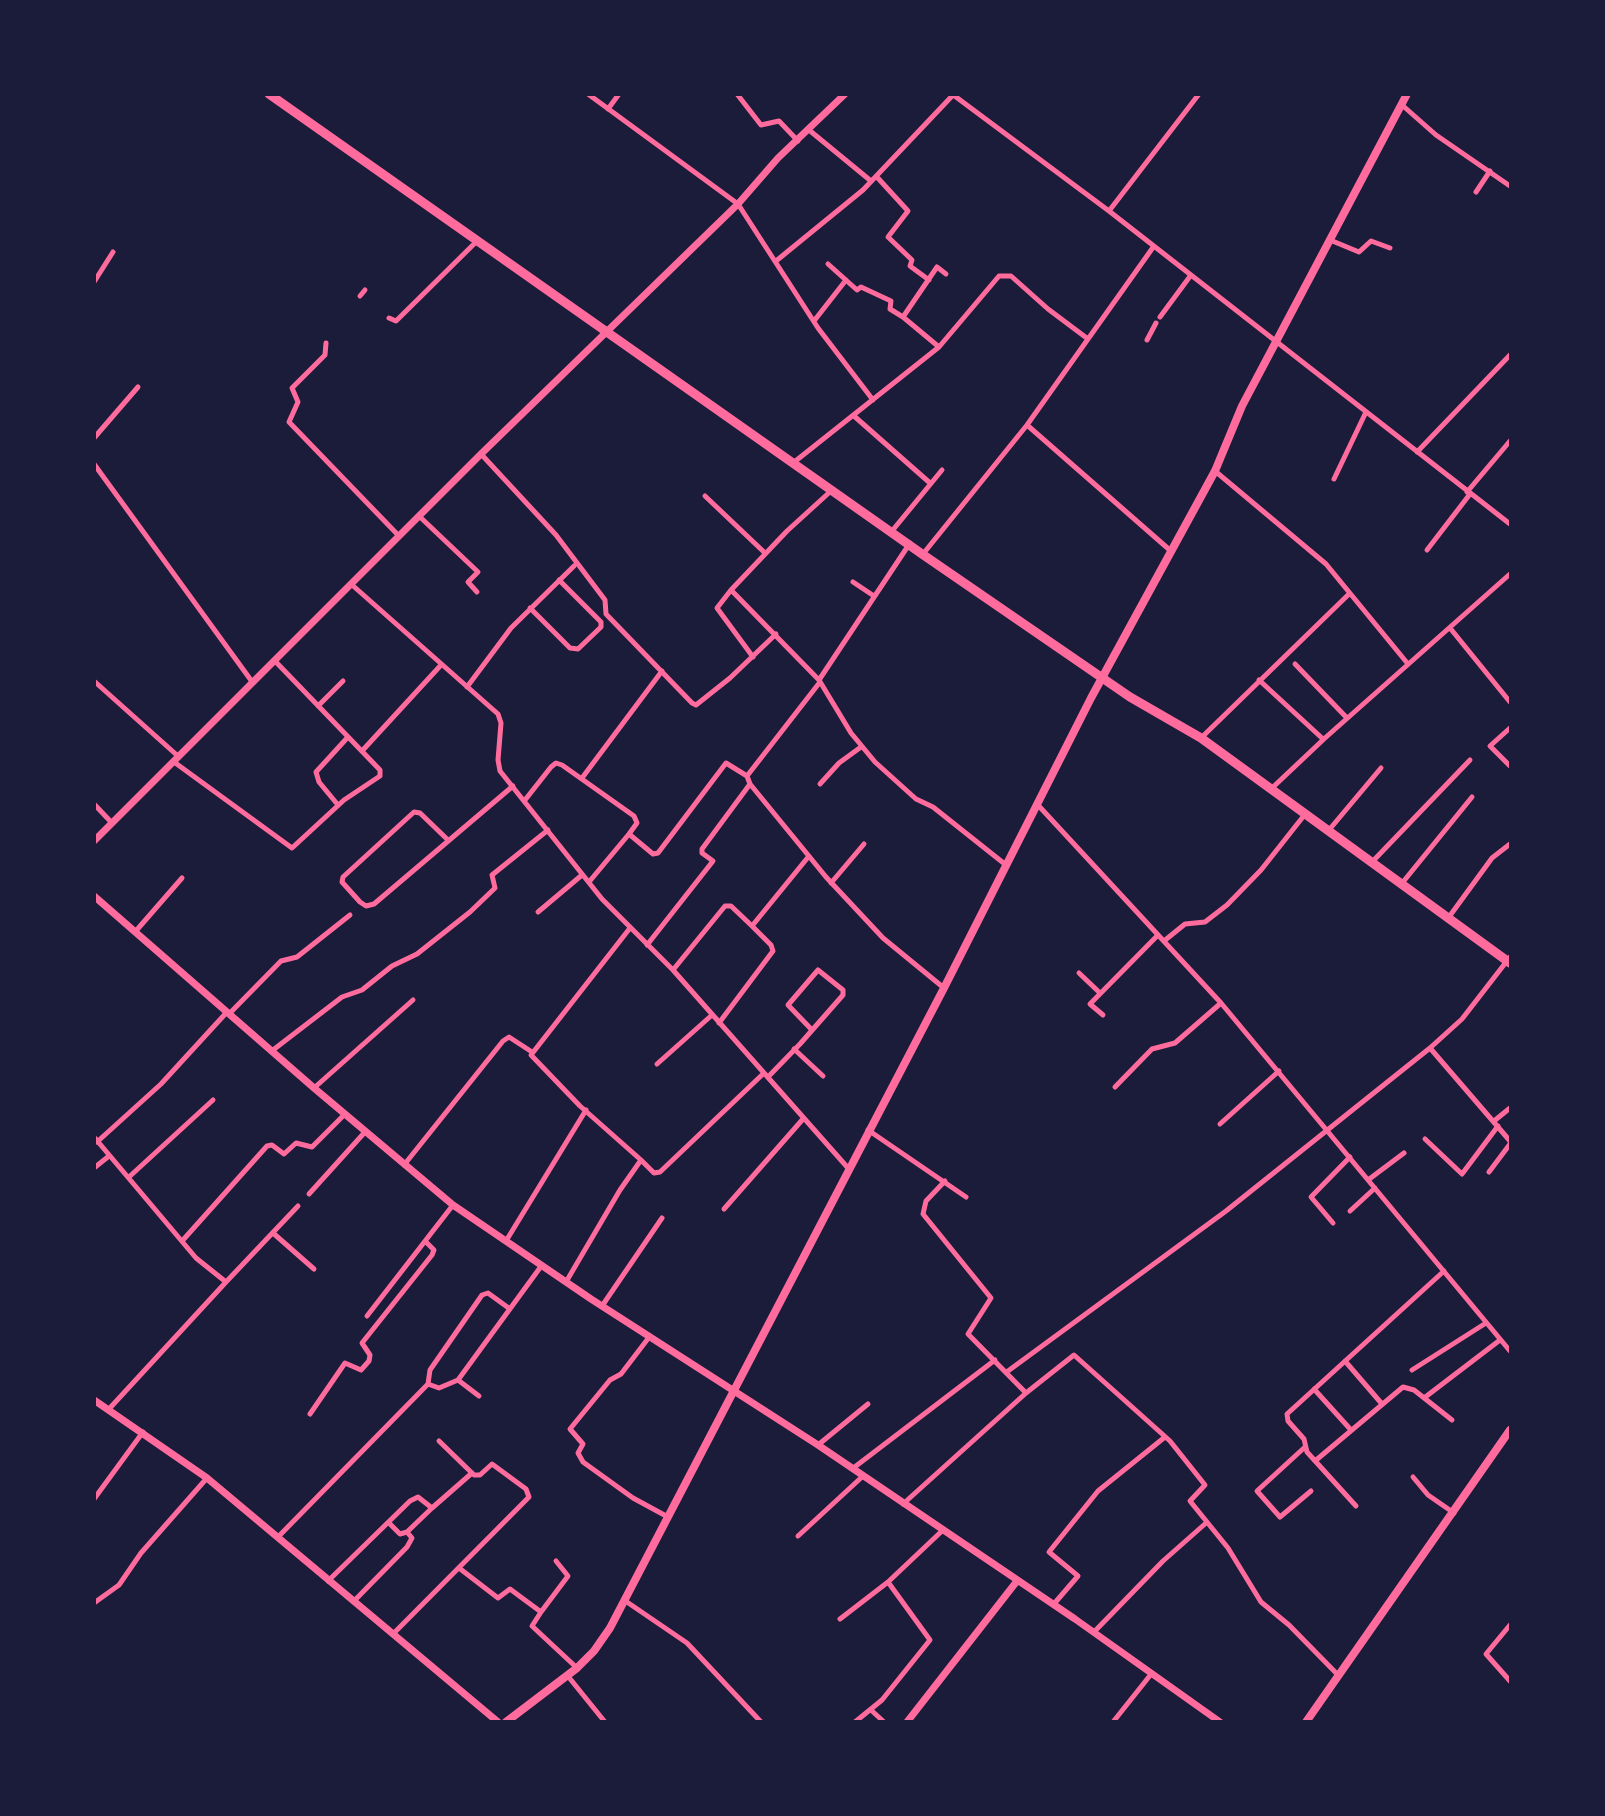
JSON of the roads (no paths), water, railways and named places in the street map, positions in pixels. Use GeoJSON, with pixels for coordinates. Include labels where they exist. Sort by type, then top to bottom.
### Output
{"type":"FeatureCollection","features":[{"type":"Feature","properties":{"kind":"highway"},"geometry":{"type":"LineString","coordinates":[[269,94],[922,554],[1103,677],[1201,738],[1510,960]]}},
{"type":"Feature","properties":{"kind":"main road"},"geometry":{"type":"LineString","coordinates":[[506,1721],[577,1668],[601,1641],[624,1600],[944,988],[1103,677],[1215,471],[1242,406],[1407,94]]}},
{"type":"Feature","properties":{"kind":"main road"},"geometry":{"type":"LineString","coordinates":[[1306,1721],[1510,1430]]}},
{"type":"Feature","properties":{"kind":"street"},"geometry":{"type":"LineString","coordinates":[[588,94],[738,204],[814,321],[873,400]]}},
{"type":"Feature","properties":{"kind":"street"},"geometry":{"type":"LineString","coordinates":[[608,109],[619,94]]}},
{"type":"Feature","properties":{"kind":"street"},"geometry":{"type":"LineString","coordinates":[[737,94],[761,125],[779,121],[798,141]]}},
{"type":"Feature","properties":{"kind":"street"},"geometry":{"type":"LineString","coordinates":[[94,841],[604,332],[738,204],[845,94]]}},
{"type":"Feature","properties":{"kind":"street"},"geometry":{"type":"LineString","coordinates":[[961,101],[966,94]]}},
{"type":"Feature","properties":{"kind":"street"},"geometry":{"type":"LineString","coordinates":[[1108,211],[1199,94]]}},
{"type":"Feature","properties":{"kind":"street"},"geometry":{"type":"LineString","coordinates":[[776,261],[873,179],[953,95],[1154,246],[1275,343],[1510,523]]}},
{"type":"Feature","properties":{"kind":"street"},"geometry":{"type":"LineString","coordinates":[[1402,105],[1436,135],[1510,186]]}},
{"type":"Feature","properties":{"kind":"street"},"geometry":{"type":"LineString","coordinates":[[809,130],[873,179],[908,211],[887,237],[911,259],[910,266],[929,280]]}},
{"type":"Feature","properties":{"kind":"street"},"geometry":{"type":"LineString","coordinates":[[1476,192],[1490,171]]}},
{"type":"Feature","properties":{"kind":"street"},"geometry":{"type":"LineString","coordinates":[[1330,240],[1359,252],[1371,242],[1390,248]]}},
{"type":"Feature","properties":{"kind":"street"},"geometry":{"type":"LineString","coordinates":[[389,318],[396,321],[476,242]]}},
{"type":"Feature","properties":{"kind":"street"},"geometry":{"type":"LineString","coordinates":[[922,554],[1027,425],[1154,246]]}},
{"type":"Feature","properties":{"kind":"street"},"geometry":{"type":"LineString","coordinates":[[94,282],[113,252]]}},
{"type":"Feature","properties":{"kind":"street"},"geometry":{"type":"LineString","coordinates":[[828,264],[857,289],[861,286],[891,300],[890,309],[939,347]]}},
{"type":"Feature","properties":{"kind":"street"},"geometry":{"type":"LineString","coordinates":[[903,317],[937,267],[946,274]]}},
{"type":"Feature","properties":{"kind":"street"},"geometry":{"type":"LineString","coordinates":[[793,463],[939,347],[999,276],[1005,274],[1088,338]]}},
{"type":"Feature","properties":{"kind":"street"},"geometry":{"type":"LineString","coordinates":[[1147,340],[1158,320],[1191,275]]}},
{"type":"Feature","properties":{"kind":"street"},"geometry":{"type":"LineString","coordinates":[[814,321],[846,280]]}},
{"type":"Feature","properties":{"kind":"street"},"geometry":{"type":"LineString","coordinates":[[360,296],[365,290]]}},
{"type":"Feature","properties":{"kind":"street"},"geometry":{"type":"LineString","coordinates":[[326,343],[325,355],[292,388],[298,402],[289,422],[399,536]]}},
{"type":"Feature","properties":{"kind":"street"},"geometry":{"type":"LineString","coordinates":[[1417,452],[1510,355]]}},
{"type":"Feature","properties":{"kind":"street"},"geometry":{"type":"LineString","coordinates":[[94,438],[138,387]]}},
{"type":"Feature","properties":{"kind":"street"},"geometry":{"type":"LineString","coordinates":[[1334,479],[1366,412]]}},
{"type":"Feature","properties":{"kind":"street"},"geometry":{"type":"LineString","coordinates":[[854,416],[930,483]]}},
{"type":"Feature","properties":{"kind":"street"},"geometry":{"type":"LineString","coordinates":[[1027,425],[1172,552]]}},
{"type":"Feature","properties":{"kind":"street"},"geometry":{"type":"LineString","coordinates":[[1427,550],[1510,441]]}},
{"type":"Feature","properties":{"kind":"street"},"geometry":{"type":"LineString","coordinates":[[481,454],[556,535],[605,600],[606,614],[695,705],[753,657],[776,634]]}},
{"type":"Feature","properties":{"kind":"street"},"geometry":{"type":"LineString","coordinates":[[94,464],[253,683]]}},
{"type":"Feature","properties":{"kind":"street"},"geometry":{"type":"LineString","coordinates":[[892,531],[942,470]]}},
{"type":"Feature","properties":{"kind":"street"},"geometry":{"type":"LineString","coordinates":[[1215,471],[1326,564],[1408,664]]}},
{"type":"Feature","properties":{"kind":"street"},"geometry":{"type":"LineString","coordinates":[[753,657],[717,608],[765,553],[832,490]]}},
{"type":"Feature","properties":{"kind":"street"},"geometry":{"type":"LineString","coordinates":[[705,496],[765,553]]}},
{"type":"Feature","properties":{"kind":"street"},"geometry":{"type":"LineString","coordinates":[[419,516],[478,572],[468,582],[477,592]]}},
{"type":"Feature","properties":{"kind":"street"},"geometry":{"type":"LineString","coordinates":[[747,776],[820,681],[910,543]]}},
{"type":"Feature","properties":{"kind":"street"},"geometry":{"type":"LineString","coordinates":[[467,687],[530,608],[574,566]]}},
{"type":"Feature","properties":{"kind":"street"},"geometry":{"type":"LineString","coordinates":[[1271,789],[1510,574]]}},
{"type":"Feature","properties":{"kind":"street"},"geometry":{"type":"LineString","coordinates":[[530,608],[572,650],[578,649],[601,627],[600,620],[559,580]]}},
{"type":"Feature","properties":{"kind":"street"},"geometry":{"type":"LineString","coordinates":[[853,582],[874,596]]}},
{"type":"Feature","properties":{"kind":"street"},"geometry":{"type":"LineString","coordinates":[[351,584],[500,717],[498,766],[513,786],[589,882],[630,928],[673,970],[848,1168]]}},
{"type":"Feature","properties":{"kind":"street"},"geometry":{"type":"LineString","coordinates":[[731,590],[820,681],[861,747],[916,799],[933,807],[1006,864]]}},
{"type":"Feature","properties":{"kind":"street"},"geometry":{"type":"LineString","coordinates":[[1201,738],[1349,593]]}},
{"type":"Feature","properties":{"kind":"street"},"geometry":{"type":"LineString","coordinates":[[1450,628],[1510,702]]}},
{"type":"Feature","properties":{"kind":"street"},"geometry":{"type":"LineString","coordinates":[[94,681],[176,759],[288,847],[295,846],[338,806],[381,774],[275,662]]}},
{"type":"Feature","properties":{"kind":"street"},"geometry":{"type":"LineString","coordinates":[[1294,664],[1346,719]]}},
{"type":"Feature","properties":{"kind":"street"},"geometry":{"type":"LineString","coordinates":[[362,751],[441,665]]}},
{"type":"Feature","properties":{"kind":"street"},"geometry":{"type":"LineString","coordinates":[[582,778],[662,671]]}},
{"type":"Feature","properties":{"kind":"street"},"geometry":{"type":"LineString","coordinates":[[1259,680],[1323,740]]}},
{"type":"Feature","properties":{"kind":"street"},"geometry":{"type":"LineString","coordinates":[[318,706],[343,681]]}},
{"type":"Feature","properties":{"kind":"street"},"geometry":{"type":"LineString","coordinates":[[1510,728],[1490,746],[1510,766]]}},
{"type":"Feature","properties":{"kind":"street"},"geometry":{"type":"LineString","coordinates":[[338,806],[319,782],[316,772],[348,737]]}},
{"type":"Feature","properties":{"kind":"street"},"geometry":{"type":"LineString","coordinates":[[820,784],[839,763],[861,747]]}},
{"type":"Feature","properties":{"kind":"street"},"geometry":{"type":"LineString","coordinates":[[1373,861],[1470,760]]}},
{"type":"Feature","properties":{"kind":"street"},"geometry":{"type":"LineString","coordinates":[[525,800],[556,763],[582,778],[634,816],[637,823],[589,882]]}},
{"type":"Feature","properties":{"kind":"street"},"geometry":{"type":"LineString","coordinates":[[629,834],[656,854],[726,763],[747,776],[750,784],[808,856],[895,950],[944,988]]}},
{"type":"Feature","properties":{"kind":"street"},"geometry":{"type":"LineString","coordinates":[[1329,830],[1381,768]]}},
{"type":"Feature","properties":{"kind":"street"},"geometry":{"type":"LineString","coordinates":[[648,945],[713,861],[702,853],[702,849],[750,784]]}},
{"type":"Feature","properties":{"kind":"street"},"geometry":{"type":"LineString","coordinates":[[448,840],[420,813],[414,812],[343,877],[342,883],[360,902],[370,906],[513,786]]}},
{"type":"Feature","properties":{"kind":"street"},"geometry":{"type":"LineString","coordinates":[[1403,883],[1472,797]]}},
{"type":"Feature","properties":{"kind":"street"},"geometry":{"type":"LineString","coordinates":[[94,804],[112,823]]}},
{"type":"Feature","properties":{"kind":"street"},"geometry":{"type":"LineString","coordinates":[[1037,804],[1221,1003],[1328,1128],[1510,1351]]}},
{"type":"Feature","properties":{"kind":"street"},"geometry":{"type":"LineString","coordinates":[[1164,941],[1182,926],[1205,922],[1227,905],[1267,864],[1306,813]]}},
{"type":"Feature","properties":{"kind":"street"},"geometry":{"type":"LineString","coordinates":[[273,1050],[342,998],[362,990],[392,966],[417,954],[470,912],[495,888],[491,879],[493,874],[548,830]]}},
{"type":"Feature","properties":{"kind":"street"},"geometry":{"type":"LineString","coordinates":[[831,883],[864,844]]}},
{"type":"Feature","properties":{"kind":"street"},"geometry":{"type":"LineString","coordinates":[[1449,917],[1492,858],[1510,844]]}},
{"type":"Feature","properties":{"kind":"street"},"geometry":{"type":"LineString","coordinates":[[752,926],[808,856]]}},
{"type":"Feature","properties":{"kind":"street"},"geometry":{"type":"LineString","coordinates":[[538,912],[582,874]]}},
{"type":"Feature","properties":{"kind":"street"},"geometry":{"type":"LineString","coordinates":[[135,932],[182,878]]}},
{"type":"Feature","properties":{"kind":"street"},"geometry":{"type":"LineString","coordinates":[[94,896],[453,1205],[602,1306],[818,1445],[1220,1721]]}},
{"type":"Feature","properties":{"kind":"street"},"geometry":{"type":"LineString","coordinates":[[673,970],[725,906],[731,906],[771,945],[773,951],[719,1023]]}},
{"type":"Feature","properties":{"kind":"street"},"geometry":{"type":"LineString","coordinates":[[226,1282],[196,1258],[96,1140],[161,1084],[281,961],[297,957],[349,915]]}},
{"type":"Feature","properties":{"kind":"street"},"geometry":{"type":"LineString","coordinates":[[532,1052],[630,928]]}},
{"type":"Feature","properties":{"kind":"street"},"geometry":{"type":"LineString","coordinates":[[1103,1015],[1090,1004],[1158,935]]}},
{"type":"Feature","properties":{"kind":"street"},"geometry":{"type":"LineString","coordinates":[[1008,1371],[1226,1211],[1430,1048],[1462,1019],[1510,960]]}},
{"type":"Feature","properties":{"kind":"street"},"geometry":{"type":"LineString","coordinates":[[404,1165],[503,1041],[509,1037],[532,1052],[533,1058],[654,1173],[660,1171],[794,1049],[812,1030],[844,991],[818,970],[789,1002],[812,1030]]}},
{"type":"Feature","properties":{"kind":"street"},"geometry":{"type":"LineString","coordinates":[[1079,973],[1100,993]]}},
{"type":"Feature","properties":{"kind":"street"},"geometry":{"type":"LineString","coordinates":[[314,1088],[413,1000]]}},
{"type":"Feature","properties":{"kind":"street"},"geometry":{"type":"LineString","coordinates":[[1115,1087],[1152,1049],[1175,1043],[1221,1003]]}},
{"type":"Feature","properties":{"kind":"street"},"geometry":{"type":"LineString","coordinates":[[657,1064],[712,1015]]}},
{"type":"Feature","properties":{"kind":"street"},"geometry":{"type":"LineString","coordinates":[[1430,1048],[1510,1142],[1489,1172]]}},
{"type":"Feature","properties":{"kind":"street"},"geometry":{"type":"LineString","coordinates":[[794,1049],[823,1076]]}},
{"type":"Feature","properties":{"kind":"street"},"geometry":{"type":"LineString","coordinates":[[1220,1124],[1279,1071]]}},
{"type":"Feature","properties":{"kind":"street"},"geometry":{"type":"LineString","coordinates":[[129,1177],[213,1100]]}},
{"type":"Feature","properties":{"kind":"street"},"geometry":{"type":"LineString","coordinates":[[1425,1139],[1462,1174],[1510,1108]]}},
{"type":"Feature","properties":{"kind":"street"},"geometry":{"type":"LineString","coordinates":[[506,1241],[586,1110]]}},
{"type":"Feature","properties":{"kind":"street"},"geometry":{"type":"LineString","coordinates":[[183,1240],[267,1146],[272,1145],[284,1154],[296,1143],[312,1147],[345,1114]]}},
{"type":"Feature","properties":{"kind":"street"},"geometry":{"type":"LineString","coordinates":[[724,1209],[803,1119]]}},
{"type":"Feature","properties":{"kind":"street"},"geometry":{"type":"LineString","coordinates":[[868,1130],[966,1197]]}},
{"type":"Feature","properties":{"kind":"street"},"geometry":{"type":"LineString","coordinates":[[309,1194],[365,1132]]}},
{"type":"Feature","properties":{"kind":"street"},"geometry":{"type":"LineString","coordinates":[[1368,1180],[1404,1153]]}},
{"type":"Feature","properties":{"kind":"street"},"geometry":{"type":"LineString","coordinates":[[94,1168],[109,1156]]}},
{"type":"Feature","properties":{"kind":"street"},"geometry":{"type":"LineString","coordinates":[[1333,1223],[1311,1197],[1350,1157]]}},
{"type":"Feature","properties":{"kind":"street"},"geometry":{"type":"LineString","coordinates":[[566,1282],[641,1160]]}},
{"type":"Feature","properties":{"kind":"street"},"geometry":{"type":"LineString","coordinates":[[945,1181],[926,1201],[923,1214],[989,1294],[988,1307],[968,1334],[1008,1371],[1026,1393]]}},
{"type":"Feature","properties":{"kind":"street"},"geometry":{"type":"LineString","coordinates":[[1350,1211],[1375,1188]]}},
{"type":"Feature","properties":{"kind":"street"},"geometry":{"type":"LineString","coordinates":[[367,1316],[453,1205]]}},
{"type":"Feature","properties":{"kind":"street"},"geometry":{"type":"LineString","coordinates":[[109,1409],[298,1206]]}},
{"type":"Feature","properties":{"kind":"street"},"geometry":{"type":"LineString","coordinates":[[602,1306],[662,1218]]}},
{"type":"Feature","properties":{"kind":"street"},"geometry":{"type":"LineString","coordinates":[[273,1233],[314,1269]]}},
{"type":"Feature","properties":{"kind":"street"},"geometry":{"type":"LineString","coordinates":[[310,1414],[345,1363],[361,1370],[369,1362],[370,1355],[362,1343],[434,1252],[426,1242]]}},
{"type":"Feature","properties":{"kind":"street"},"geometry":{"type":"LineString","coordinates":[[428,1384],[439,1388],[458,1380],[542,1265]]}},
{"type":"Feature","properties":{"kind":"street"},"geometry":{"type":"LineString","coordinates":[[1356,1506],[1315,1461],[1305,1447],[1304,1439],[1286,1417],[1444,1271]]}},
{"type":"Feature","properties":{"kind":"street"},"geometry":{"type":"LineString","coordinates":[[278,1537],[428,1384],[430,1370],[484,1293],[510,1309]]}},
{"type":"Feature","properties":{"kind":"street"},"geometry":{"type":"LineString","coordinates":[[1412,1370],[1486,1323]]}},
{"type":"Feature","properties":{"kind":"street"},"geometry":{"type":"LineString","coordinates":[[650,1336],[621,1374],[604,1387],[587,1412],[570,1429],[583,1444],[578,1452],[583,1462],[633,1498],[668,1517]]}},
{"type":"Feature","properties":{"kind":"street"},"geometry":{"type":"LineString","coordinates":[[1424,1398],[1500,1340]]}},
{"type":"Feature","properties":{"kind":"street"},"geometry":{"type":"LineString","coordinates":[[904,1504],[1026,1393],[1074,1356],[1165,1437],[1205,1486],[1190,1501],[1228,1548],[1267,1609],[1289,1625],[1339,1676]]}},
{"type":"Feature","properties":{"kind":"street"},"geometry":{"type":"LineString","coordinates":[[852,1469],[995,1360]]}},
{"type":"Feature","properties":{"kind":"street"},"geometry":{"type":"LineString","coordinates":[[1345,1361],[1382,1404]]}},
{"type":"Feature","properties":{"kind":"street"},"geometry":{"type":"LineString","coordinates":[[458,1380],[479,1396]]}},
{"type":"Feature","properties":{"kind":"street"},"geometry":{"type":"LineString","coordinates":[[1315,1461],[1406,1387],[1452,1420]]}},
{"type":"Feature","properties":{"kind":"street"},"geometry":{"type":"LineString","coordinates":[[1314,1389],[1351,1430]]}},
{"type":"Feature","properties":{"kind":"street"},"geometry":{"type":"LineString","coordinates":[[94,1400],[207,1478],[498,1721]]}},
{"type":"Feature","properties":{"kind":"street"},"geometry":{"type":"LineString","coordinates":[[818,1445],[868,1404]]}},
{"type":"Feature","properties":{"kind":"street"},"geometry":{"type":"LineString","coordinates":[[94,1499],[143,1432]]}},
{"type":"Feature","properties":{"kind":"street"},"geometry":{"type":"LineString","coordinates":[[1053,1605],[1077,1576],[1049,1552],[1098,1491],[1165,1437]]}},
{"type":"Feature","properties":{"kind":"street"},"geometry":{"type":"LineString","coordinates":[[393,1634],[529,1497],[526,1489],[492,1464],[479,1476],[472,1473],[439,1441]]}},
{"type":"Feature","properties":{"kind":"street"},"geometry":{"type":"LineString","coordinates":[[1305,1447],[1257,1490],[1280,1517],[1311,1491]]}},
{"type":"Feature","properties":{"kind":"street"},"geometry":{"type":"LineString","coordinates":[[388,1523],[401,1534],[407,1532],[472,1473]]}},
{"type":"Feature","properties":{"kind":"street"},"geometry":{"type":"LineString","coordinates":[[798,1536],[863,1476]]}},
{"type":"Feature","properties":{"kind":"street"},"geometry":{"type":"LineString","coordinates":[[1413,1477],[1428,1494],[1454,1513]]}},
{"type":"Feature","properties":{"kind":"street"},"geometry":{"type":"LineString","coordinates":[[94,1603],[120,1585],[141,1553],[207,1478]]}},
{"type":"Feature","properties":{"kind":"street"},"geometry":{"type":"LineString","coordinates":[[328,1581],[418,1497],[432,1508]]}},
{"type":"Feature","properties":{"kind":"street"},"geometry":{"type":"LineString","coordinates":[[1094,1632],[1163,1561],[1206,1523]]}},
{"type":"Feature","properties":{"kind":"street"},"geometry":{"type":"LineString","coordinates":[[840,1619],[888,1582],[943,1530]]}},
{"type":"Feature","properties":{"kind":"street"},"geometry":{"type":"LineString","coordinates":[[354,1601],[411,1542],[407,1532]]}},
{"type":"Feature","properties":{"kind":"street"},"geometry":{"type":"LineString","coordinates":[[556,1560],[568,1576],[533,1622],[535,1630],[577,1668]]}},
{"type":"Feature","properties":{"kind":"street"},"geometry":{"type":"LineString","coordinates":[[459,1568],[498,1598],[509,1589],[541,1612]]}},
{"type":"Feature","properties":{"kind":"street"},"geometry":{"type":"LineString","coordinates":[[907,1721],[1017,1581]]}},
{"type":"Feature","properties":{"kind":"street"},"geometry":{"type":"LineString","coordinates":[[855,1721],[871,1710],[931,1639],[888,1582]]}},
{"type":"Feature","properties":{"kind":"street"},"geometry":{"type":"LineString","coordinates":[[624,1600],[687,1643],[761,1721]]}},
{"type":"Feature","properties":{"kind":"street"},"geometry":{"type":"LineString","coordinates":[[1510,1625],[1486,1654],[1510,1681]]}},
{"type":"Feature","properties":{"kind":"street"},"geometry":{"type":"LineString","coordinates":[[1113,1721],[1152,1673]]}},
{"type":"Feature","properties":{"kind":"street"},"geometry":{"type":"LineString","coordinates":[[567,1675],[604,1721]]}},
{"type":"Feature","properties":{"kind":"street"},"geometry":{"type":"LineString","coordinates":[[871,1710],[884,1721]]}}]}
